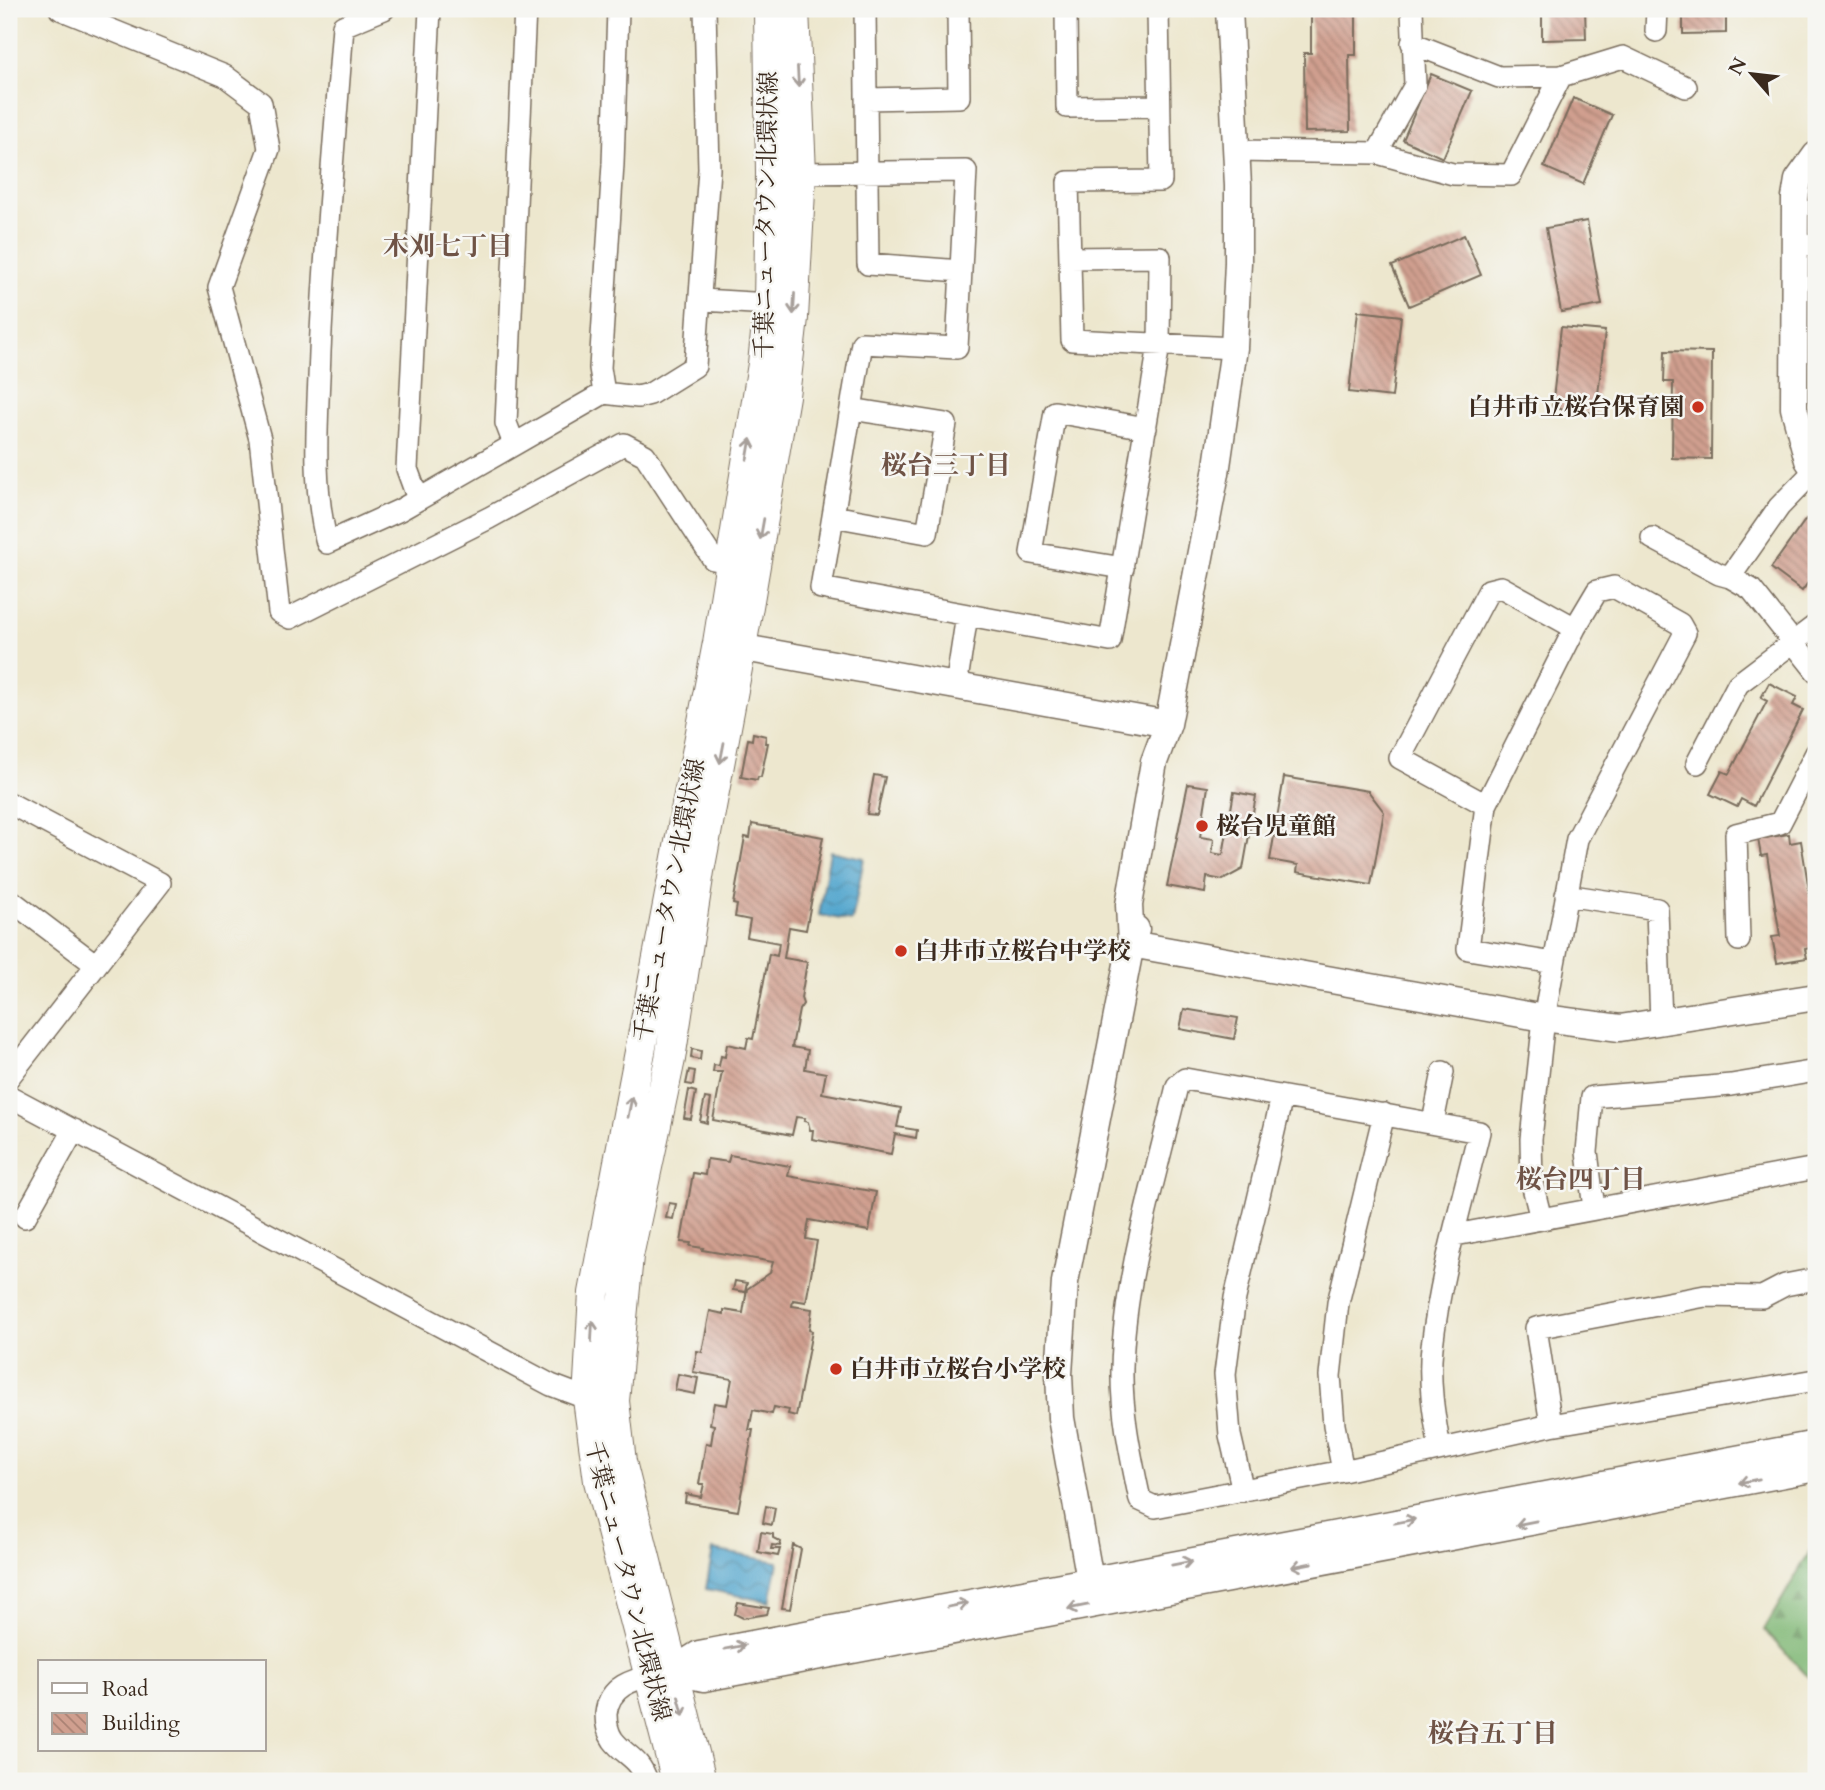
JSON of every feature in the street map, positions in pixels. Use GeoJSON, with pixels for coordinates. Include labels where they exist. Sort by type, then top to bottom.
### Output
{"type":"FeatureCollection","features":[{"type":"Feature","properties":{"kind":"main road","name":"千葉ニュータウン北環状線"},"geometry":{"type":"LineString","coordinates":[[729,645],[730,562],[763,364],[769,304],[769,9]]}},
{"type":"Feature","properties":{"kind":"main road","name":"千葉ニュータウン北環状線"},"geometry":{"type":"LineString","coordinates":[[701,1781],[598,1481],[601,1400],[594,1293],[729,645],[784,397],[793,318],[801,173],[794,9]]}},
{"type":"Feature","properties":{"kind":"main road","name":"千葉ニュータウン北環状線"},"geometry":{"type":"LineString","coordinates":[[662,1673],[677,1781]]}},
{"type":"Feature","properties":{"kind":"street"},"geometry":{"type":"LineString","coordinates":[[60,9],[225,76],[261,103],[269,149],[219,287],[260,439],[279,612],[290,618],[488,518],[624,444],[645,455],[713,559],[730,562]]}},
{"type":"Feature","properties":{"kind":"street"},"geometry":{"type":"LineString","coordinates":[[384,9],[343,26],[324,275],[316,463],[319,513],[327,543],[418,499],[604,393],[638,397],[650,394],[695,366],[702,300],[709,169],[705,9]]}},
{"type":"Feature","properties":{"kind":"street"},"geometry":{"type":"LineString","coordinates":[[418,499],[407,469],[430,9]]}},
{"type":"Feature","properties":{"kind":"street"},"geometry":{"type":"LineString","coordinates":[[514,444],[506,423],[525,9]]}},
{"type":"Feature","properties":{"kind":"street"},"geometry":{"type":"LineString","coordinates":[[604,393],[600,368],[613,164],[618,9]]}},
{"type":"Feature","properties":{"kind":"street"},"geometry":{"type":"LineString","coordinates":[[865,9],[868,264],[961,271]]}},
{"type":"Feature","properties":{"kind":"street"},"geometry":{"type":"LineString","coordinates":[[866,99],[959,97],[958,9]]}},
{"type":"Feature","properties":{"kind":"street"},"geometry":{"type":"LineString","coordinates":[[1066,9],[1067,107],[1160,106]]}},
{"type":"Feature","properties":{"kind":"street"},"geometry":{"type":"LineString","coordinates":[[1158,9],[1161,181],[1068,182],[1072,340],[1234,348]]}},
{"type":"Feature","properties":{"kind":"street"},"geometry":{"type":"LineString","coordinates":[[1090,1580],[1061,1418],[1061,1324],[1065,1282],[1131,944],[1129,905],[1154,762],[1168,724],[1216,473],[1234,348],[1238,261],[1229,9]]}},
{"type":"Feature","properties":{"kind":"street"},"geometry":{"type":"LineString","coordinates":[[1377,153],[1416,85],[1412,9]]}},
{"type":"Feature","properties":{"kind":"street"},"geometry":{"type":"LineString","coordinates":[[1656,31],[1657,9]]}},
{"type":"Feature","properties":{"kind":"street"},"geometry":{"type":"LineString","coordinates":[[1412,43],[1499,77],[1561,76],[1623,57],[1686,87]]}},
{"type":"Feature","properties":{"kind":"street"},"geometry":{"type":"LineString","coordinates":[[1236,151],[1377,153],[1453,174],[1511,175],[1561,76]]}},
{"type":"Feature","properties":{"kind":"street"},"geometry":{"type":"LineString","coordinates":[[1730,577],[1779,507],[1816,471],[1808,460],[1794,408],[1806,244],[1795,198],[1798,180],[1816,155]]}},
{"type":"Feature","properties":{"kind":"street"},"geometry":{"type":"LineString","coordinates":[[801,173],[967,171],[957,348],[862,343],[821,588],[1110,641],[1159,345],[1160,257],[1070,258]]}},
{"type":"Feature","properties":{"kind":"street"},"geometry":{"type":"LineString","coordinates":[[702,300],[769,304]]}},
{"type":"Feature","properties":{"kind":"street"},"geometry":{"type":"LineString","coordinates":[[833,516],[927,533],[946,424],[851,409]]}},
{"type":"Feature","properties":{"kind":"street"},"geometry":{"type":"LineString","coordinates":[[1123,568],[1031,553],[1055,412],[1146,428]]}},
{"type":"Feature","properties":{"kind":"street"},"geometry":{"type":"LineString","coordinates":[[1652,538],[1751,589],[1816,671]]}},
{"type":"Feature","properties":{"kind":"street"},"geometry":{"type":"LineString","coordinates":[[1486,805],[1400,758],[1489,590],[1501,587],[1575,628]]}},
{"type":"Feature","properties":{"kind":"street"},"geometry":{"type":"LineString","coordinates":[[1541,1219],[1532,1183],[1531,1139],[1544,1018],[1577,839],[1685,634],[1680,624],[1614,587],[1597,591],[1575,628],[1486,805],[1468,948],[1554,963]]}},
{"type":"Feature","properties":{"kind":"street"},"geometry":{"type":"LineString","coordinates":[[956,687],[967,615]]}},
{"type":"Feature","properties":{"kind":"street"},"geometry":{"type":"LineString","coordinates":[[1698,763],[1738,684],[1816,625]]}},
{"type":"Feature","properties":{"kind":"street"},"geometry":{"type":"LineString","coordinates":[[729,645],[1168,724]]}},
{"type":"Feature","properties":{"kind":"street"},"geometry":{"type":"LineString","coordinates":[[1739,940],[1735,834],[1780,822],[1816,753]]}},
{"type":"Feature","properties":{"kind":"street"},"geometry":{"type":"LineString","coordinates":[[9,803],[160,883],[9,1077]]}},
{"type":"Feature","properties":{"kind":"street"},"geometry":{"type":"LineString","coordinates":[[1566,895],[1657,909],[1661,1023]]}},
{"type":"Feature","properties":{"kind":"street"},"geometry":{"type":"LineString","coordinates":[[9,900],[96,965]]}},
{"type":"Feature","properties":{"kind":"street"},"geometry":{"type":"LineString","coordinates":[[1131,944],[1544,1018],[1620,1028],[1816,998]]}},
{"type":"Feature","properties":{"kind":"street"},"geometry":{"type":"LineString","coordinates":[[1594,1209],[1587,1152],[1592,1097],[1731,1085],[1816,1071]]}},
{"type":"Feature","properties":{"kind":"street"},"geometry":{"type":"LineString","coordinates":[[1433,1122],[1443,1072]]}},
{"type":"Feature","properties":{"kind":"street"},"geometry":{"type":"LineString","coordinates":[[1440,1449],[1434,1415],[1432,1349],[1441,1291],[1479,1132],[1185,1079],[1177,1086],[1132,1278],[1122,1369],[1127,1434],[1140,1500],[1155,1507],[1343,1471],[1552,1425],[1816,1380]]}},
{"type":"Feature","properties":{"kind":"street"},"geometry":{"type":"LineString","coordinates":[[9,1096],[551,1385],[601,1400]]}},
{"type":"Feature","properties":{"kind":"street"},"geometry":{"type":"LineString","coordinates":[[1243,1491],[1230,1435],[1226,1374],[1235,1298],[1282,1097]]}},
{"type":"Feature","properties":{"kind":"street"},"geometry":{"type":"LineString","coordinates":[[1343,1471],[1334,1425],[1331,1376],[1338,1303],[1384,1114]]}},
{"type":"Feature","properties":{"kind":"street"},"geometry":{"type":"LineString","coordinates":[[25,1217],[74,1130]]}},
{"type":"Feature","properties":{"kind":"street"},"geometry":{"type":"LineString","coordinates":[[1455,1235],[1816,1168]]}},
{"type":"Feature","properties":{"kind":"street"},"geometry":{"type":"LineString","coordinates":[[1552,1425],[1536,1328],[1705,1296],[1762,1297],[1785,1284],[1816,1279]]}},
{"type":"Feature","properties":{"kind":"street"},"geometry":{"type":"LineString","coordinates":[[648,1781],[632,1756],[615,1743],[608,1732],[606,1720],[611,1698],[618,1688],[630,1681],[662,1673],[699,1654],[1816,1444]]}},
{"type":"Feature","properties":{"kind":"street"},"geometry":{"type":"LineString","coordinates":[[662,1673],[704,1678],[1816,1468]]}},
{"type":"Feature","properties":{"kind":"green space"},"geometry":{"type":"Polygon","coordinates":[[[1816,1541],[1816,1685],[1764,1630],[1816,1541]]]}},
{"type":"Feature","properties":{"kind":"water"},"geometry":{"type":"Polygon","coordinates":[[[830,851],[864,858],[852,921],[819,915],[830,851]]]}},
{"type":"Feature","properties":{"kind":"water"},"geometry":{"type":"Polygon","coordinates":[[[713,1550],[778,1562],[770,1602],[706,1589],[713,1550]]]}},
{"type":"Feature","properties":{"kind":"building"},"geometry":{"type":"Polygon","coordinates":[[[1311,9],[1356,9],[1356,55],[1349,55],[1350,131],[1305,132],[1304,53],[1311,53],[1311,9]]]}},
{"type":"Feature","properties":{"kind":"building"},"geometry":{"type":"Polygon","coordinates":[[[1542,9],[1585,9],[1586,39],[1542,40],[1542,9]]]}},
{"type":"Feature","properties":{"kind":"building"},"geometry":{"type":"Polygon","coordinates":[[[1683,9],[1726,9],[1726,33],[1683,34],[1683,9]]]}},
{"type":"Feature","properties":{"kind":"building"},"geometry":{"type":"Polygon","coordinates":[[[1431,74],[1472,91],[1443,158],[1403,140],[1431,74]]]}},
{"type":"Feature","properties":{"kind":"building"},"geometry":{"type":"Polygon","coordinates":[[[1573,98],[1612,115],[1583,184],[1544,167],[1573,98]]]}},
{"type":"Feature","properties":{"kind":"building"},"geometry":{"type":"Polygon","coordinates":[[[1587,221],[1602,305],[1561,312],[1546,228],[1587,221]]]}},
{"type":"Feature","properties":{"kind":"building"},"geometry":{"type":"Polygon","coordinates":[[[1464,235],[1481,275],[1409,306],[1392,266],[1464,235]]]}},
{"type":"Feature","properties":{"kind":"building"},"geometry":{"type":"Polygon","coordinates":[[[1358,311],[1401,316],[1392,397],[1349,392],[1358,311]]]}},
{"type":"Feature","properties":{"kind":"building"},"geometry":{"type":"Polygon","coordinates":[[[1561,327],[1605,331],[1596,413],[1552,408],[1561,327]]]}},
{"type":"Feature","properties":{"kind":"building"},"geometry":{"type":"Polygon","coordinates":[[[1665,351],[1712,352],[1711,459],[1672,458],[1673,382],[1664,382],[1665,351]]]}},
{"type":"Feature","properties":{"kind":"building"},"geometry":{"type":"Polygon","coordinates":[[[1806,519],[1816,527],[1816,571],[1802,591],[1771,568],[1806,519]]]}},
{"type":"Feature","properties":{"kind":"building"},"geometry":{"type":"Polygon","coordinates":[[[1769,683],[1797,697],[1793,705],[1803,710],[1754,806],[1741,799],[1737,807],[1710,794],[1722,771],[1729,774],[1767,701],[1761,698],[1769,683]]]}},
{"type":"Feature","properties":{"kind":"building"},"geometry":{"type":"Polygon","coordinates":[[[753,733],[766,736],[765,743],[768,743],[761,777],[757,780],[741,777],[748,739],[752,740],[753,733]]]}},
{"type":"Feature","properties":{"kind":"building"},"geometry":{"type":"Polygon","coordinates":[[[874,775],[885,777],[877,815],[867,814],[874,775]]]}},
{"type":"Feature","properties":{"kind":"building"},"geometry":{"type":"Polygon","coordinates":[[[1284,777],[1368,791],[1384,812],[1371,885],[1297,872],[1298,865],[1270,860],[1284,777]]]}},
{"type":"Feature","properties":{"kind":"building"},"geometry":{"type":"Polygon","coordinates":[[[1188,784],[1208,787],[1200,837],[1214,839],[1212,853],[1223,855],[1234,792],[1256,796],[1243,869],[1223,880],[1207,877],[1205,893],[1167,886],[1188,784]]]}},
{"type":"Feature","properties":{"kind":"building"},"geometry":{"type":"Polygon","coordinates":[[[752,824],[823,837],[806,930],[789,927],[784,958],[807,962],[801,998],[803,1004],[799,1010],[792,1047],[808,1050],[805,1069],[826,1073],[822,1093],[901,1108],[897,1127],[917,1130],[916,1138],[895,1134],[891,1154],[812,1139],[813,1130],[810,1130],[808,1122],[804,1121],[805,1118],[796,1117],[792,1135],[713,1120],[722,1072],[713,1072],[714,1065],[719,1066],[721,1056],[725,1057],[727,1044],[746,1048],[748,1038],[753,1039],[769,954],[777,956],[779,943],[747,937],[750,920],[735,917],[737,905],[733,904],[745,837],[750,838],[752,824]]]}},
{"type":"Feature","properties":{"kind":"building"},"geometry":{"type":"Polygon","coordinates":[[[1789,834],[1790,843],[1801,841],[1816,947],[1805,949],[1807,958],[1777,963],[1772,937],[1780,936],[1767,855],[1761,856],[1758,839],[1789,834]]]}},
{"type":"Feature","properties":{"kind":"building"},"geometry":{"type":"Polygon","coordinates":[[[1184,1009],[1238,1018],[1234,1039],[1180,1029],[1184,1009]]]}},
{"type":"Feature","properties":{"kind":"building"},"geometry":{"type":"Polygon","coordinates":[[[692,1049],[701,1051],[700,1060],[691,1058],[692,1049]]]}},
{"type":"Feature","properties":{"kind":"building"},"geometry":{"type":"Polygon","coordinates":[[[689,1070],[695,1071],[693,1085],[686,1084],[689,1070]]]}},
{"type":"Feature","properties":{"kind":"building"},"geometry":{"type":"Polygon","coordinates":[[[689,1090],[696,1092],[691,1119],[684,1118],[689,1090]]]}},
{"type":"Feature","properties":{"kind":"building"},"geometry":{"type":"Polygon","coordinates":[[[705,1098],[711,1099],[707,1123],[700,1121],[705,1098]]]}},
{"type":"Feature","properties":{"kind":"building"},"geometry":{"type":"Polygon","coordinates":[[[730,1155],[790,1166],[788,1176],[876,1192],[869,1231],[809,1220],[806,1239],[817,1241],[806,1302],[793,1300],[792,1306],[812,1309],[809,1330],[812,1331],[796,1416],[788,1414],[789,1410],[774,1407],[772,1414],[753,1410],[749,1430],[753,1430],[738,1511],[685,1502],[686,1494],[701,1497],[704,1484],[699,1484],[706,1443],[711,1444],[714,1425],[710,1424],[714,1403],[727,1405],[732,1379],[693,1372],[697,1351],[702,1352],[710,1311],[724,1314],[724,1310],[743,1313],[747,1289],[770,1273],[773,1262],[702,1250],[703,1248],[690,1246],[691,1243],[681,1242],[693,1173],[705,1175],[707,1159],[728,1162],[730,1155]]]}},
{"type":"Feature","properties":{"kind":"building"},"geometry":{"type":"Polygon","coordinates":[[[669,1203],[676,1204],[673,1219],[666,1218],[669,1203]]]}},
{"type":"Feature","properties":{"kind":"building"},"geometry":{"type":"Polygon","coordinates":[[[735,1281],[747,1283],[745,1292],[733,1290],[735,1281]]]}},
{"type":"Feature","properties":{"kind":"building"},"geometry":{"type":"Polygon","coordinates":[[[678,1374],[698,1378],[695,1394],[675,1390],[678,1374]]]}},
{"type":"Feature","properties":{"kind":"building"},"geometry":{"type":"Polygon","coordinates":[[[766,1506],[775,1508],[772,1525],[763,1523],[766,1506]]]}},
{"type":"Feature","properties":{"kind":"building"},"geometry":{"type":"Polygon","coordinates":[[[761,1532],[773,1534],[773,1538],[781,1542],[780,1546],[772,1545],[771,1549],[780,1549],[778,1556],[758,1552],[761,1532]]]}},
{"type":"Feature","properties":{"kind":"building"},"geometry":{"type":"Polygon","coordinates":[[[793,1545],[801,1549],[790,1609],[782,1608],[793,1545]]]}},
{"type":"Feature","properties":{"kind":"building"},"geometry":{"type":"Polygon","coordinates":[[[738,1603],[769,1608],[767,1614],[743,1618],[735,1614],[738,1603]]]}},
{"type":"Feature","properties":{"kind":"place","name":"白井市立桜台保育園"},"geometry":{"type":"Point","coordinates":[1698,407]}},
{"type":"Feature","properties":{"kind":"place","name":"桜台児童館"},"geometry":{"type":"Point","coordinates":[1202,826]}},
{"type":"Feature","properties":{"kind":"place","name":"白井市立桜台中学校"},"geometry":{"type":"Point","coordinates":[901,951]}},
{"type":"Feature","properties":{"kind":"place","name":"白井市立桜台小学校"},"geometry":{"type":"Point","coordinates":[836,1369]}},
{"type":"Feature","properties":{"kind":"district","name":"木刈七丁目"},"geometry":{"type":"Point","coordinates":[448,246]}},
{"type":"Feature","properties":{"kind":"district","name":"桜台三丁目"},"geometry":{"type":"Point","coordinates":[946,465]}},
{"type":"Feature","properties":{"kind":"district","name":"桜台四丁目"},"geometry":{"type":"Point","coordinates":[1581,1179]}},
{"type":"Feature","properties":{"kind":"district","name":"桜台五丁目"},"geometry":{"type":"Point","coordinates":[1493,1733]}}]}
